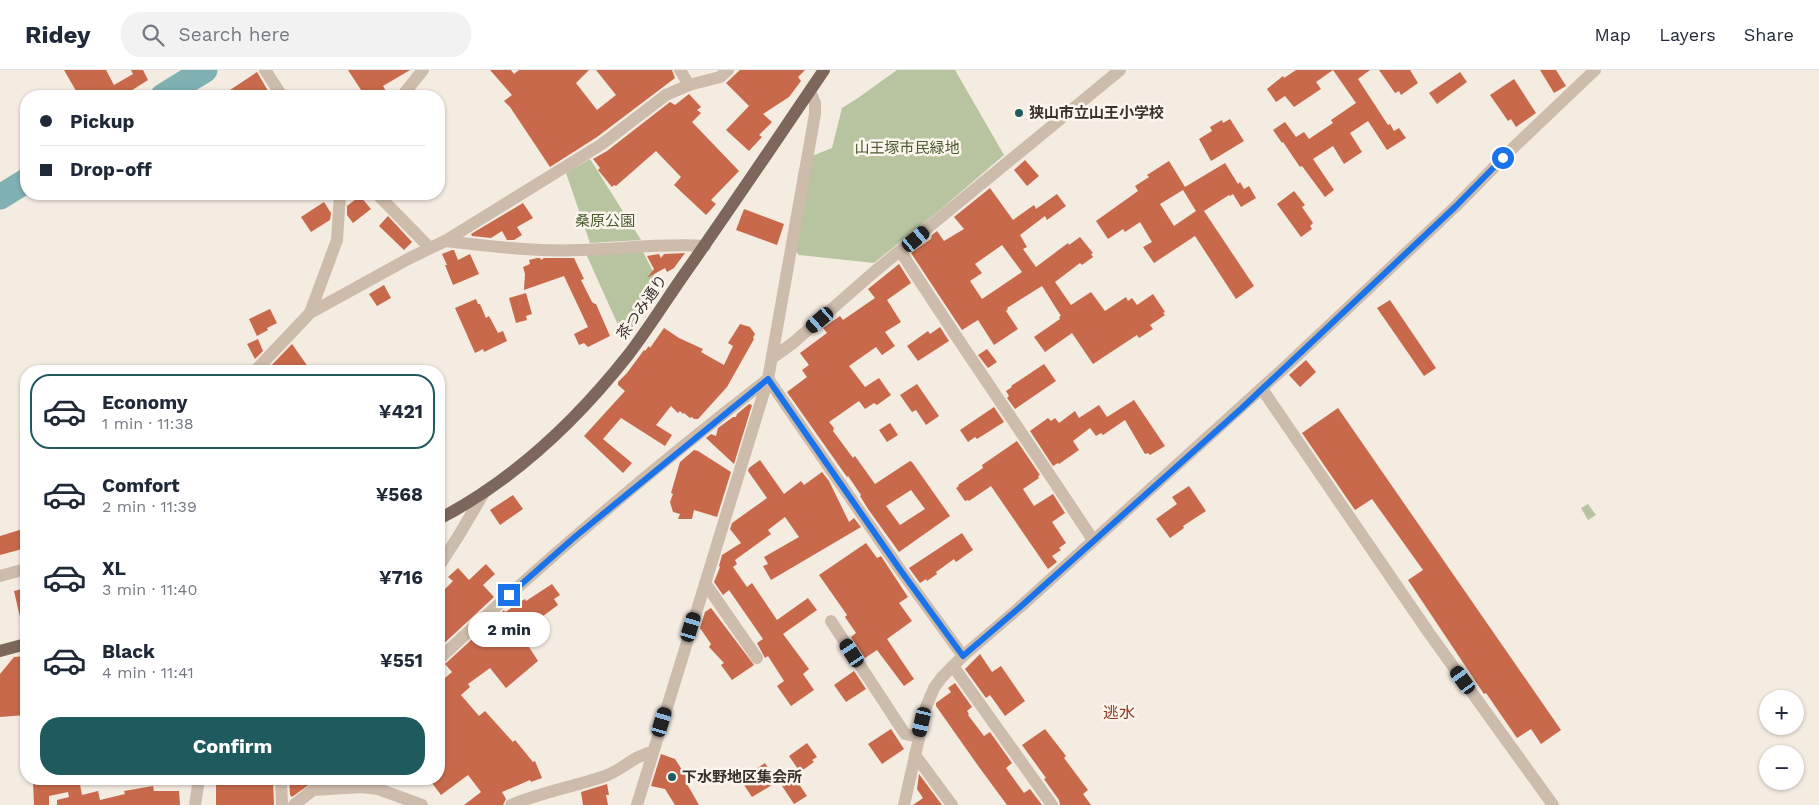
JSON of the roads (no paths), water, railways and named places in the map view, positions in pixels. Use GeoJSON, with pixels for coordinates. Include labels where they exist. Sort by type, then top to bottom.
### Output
{"type":"FeatureCollection","features":[{"type":"Feature","properties":{"kind":"main road","name":"茶つみ通り"},"geometry":{"type":"LineString","coordinates":[[445,515],[485,491],[538,452],[580,410],[630,352],[705,246],[824,70]]}},
{"type":"Feature","properties":{"kind":"main road"},"geometry":{"type":"LineString","coordinates":[[0,651],[20,646]]}},
{"type":"Feature","properties":{"kind":"street"},"geometry":{"type":"LineString","coordinates":[[265,70],[278,90]]}},
{"type":"Feature","properties":{"kind":"street"},"geometry":{"type":"LineString","coordinates":[[407,90],[423,70]]}},
{"type":"Feature","properties":{"kind":"street"},"geometry":{"type":"LineString","coordinates":[[680,70],[689,85]]}},
{"type":"Feature","properties":{"kind":"street"},"geometry":{"type":"LineString","coordinates":[[261,365],[310,314],[408,258],[445,241],[602,144],[666,95],[689,85],[720,77],[728,70]]}},
{"type":"Feature","properties":{"kind":"street"},"geometry":{"type":"LineString","coordinates":[[772,358],[793,343],[874,272],[901,252],[1120,70]]}},
{"type":"Feature","properties":{"kind":"street"},"geometry":{"type":"LineString","coordinates":[[904,805],[928,699],[934,688],[953,666],[1262,389],[1455,207],[1595,70]]}},
{"type":"Feature","properties":{"kind":"street"},"geometry":{"type":"LineString","coordinates":[[637,805],[768,379],[815,114],[810,91]]}},
{"type":"Feature","properties":{"kind":"street"},"geometry":{"type":"LineString","coordinates":[[310,314],[337,240],[340,200]]}},
{"type":"Feature","properties":{"kind":"street"},"geometry":{"type":"LineString","coordinates":[[383,200],[430,248]]}},
{"type":"Feature","properties":{"kind":"street"},"geometry":{"type":"LineString","coordinates":[[445,241],[509,249],[539,250],[579,250],[670,245],[705,246]]}},
{"type":"Feature","properties":{"kind":"street"},"geometry":{"type":"LineString","coordinates":[[901,252],[960,345],[1021,431],[1093,540]]}},
{"type":"Feature","properties":{"kind":"street"},"geometry":{"type":"LineString","coordinates":[[768,379],[901,571],[963,656]]}},
{"type":"Feature","properties":{"kind":"street"},"geometry":{"type":"LineString","coordinates":[[445,654],[576,536],[768,379]]}},
{"type":"Feature","properties":{"kind":"street"},"geometry":{"type":"LineString","coordinates":[[1262,389],[1429,633],[1553,805]]}},
{"type":"Feature","properties":{"kind":"street"},"geometry":{"type":"LineString","coordinates":[[445,557],[485,491]]}},
{"type":"Feature","properties":{"kind":"street"},"geometry":{"type":"LineString","coordinates":[[0,576],[20,571]]}},
{"type":"Feature","properties":{"kind":"street"},"geometry":{"type":"LineString","coordinates":[[705,583],[756,658]]}},
{"type":"Feature","properties":{"kind":"street"},"geometry":{"type":"LineString","coordinates":[[830,621],[905,734],[919,737]]}},
{"type":"Feature","properties":{"kind":"street"},"geometry":{"type":"LineString","coordinates":[[953,666],[1052,805]]}},
{"type":"Feature","properties":{"kind":"street"},"geometry":{"type":"LineString","coordinates":[[511,805],[526,798],[606,776],[642,754],[653,752]]}},
{"type":"Feature","properties":{"kind":"street"},"geometry":{"type":"LineString","coordinates":[[915,755],[952,805]]}},
{"type":"Feature","properties":{"kind":"street"},"geometry":{"type":"LineString","coordinates":[[195,805],[198,785]]}},
{"type":"Feature","properties":{"kind":"street"},"geometry":{"type":"LineString","coordinates":[[281,785],[282,805]]}},
{"type":"Feature","properties":{"kind":"street"},"geometry":{"type":"LineString","coordinates":[[294,805],[313,790],[316,785]]}},
{"type":"Feature","properties":{"kind":"street"},"geometry":{"type":"LineString","coordinates":[[313,790],[362,787],[378,789],[422,805]]}},
{"type":"Feature","properties":{"kind":"waterway"},"geometry":{"type":"LineString","coordinates":[[173,90],[205,70]]}},
{"type":"Feature","properties":{"kind":"waterway"},"geometry":{"type":"LineString","coordinates":[[0,197],[20,185]]}},
{"type":"Feature","properties":{"kind":"place","name":"狭山市立山王小学校"},"geometry":{"type":"Point","coordinates":[1019,113]}},
{"type":"Feature","properties":{"kind":"place","name":"下水野地区集会所"},"geometry":{"type":"Point","coordinates":[672,777]}},
{"type":"Feature","properties":{"kind":"district","name":"逃水"},"geometry":{"type":"Point","coordinates":[1119,712]}},
{"type":"Feature","properties":{"kind":"park label","name":"山王塚市民緑地"},"geometry":{"type":"Point","coordinates":[907,148]}},
{"type":"Feature","properties":{"kind":"park label","name":"桑原公園"},"geometry":{"type":"Point","coordinates":[605,221]}}]}
